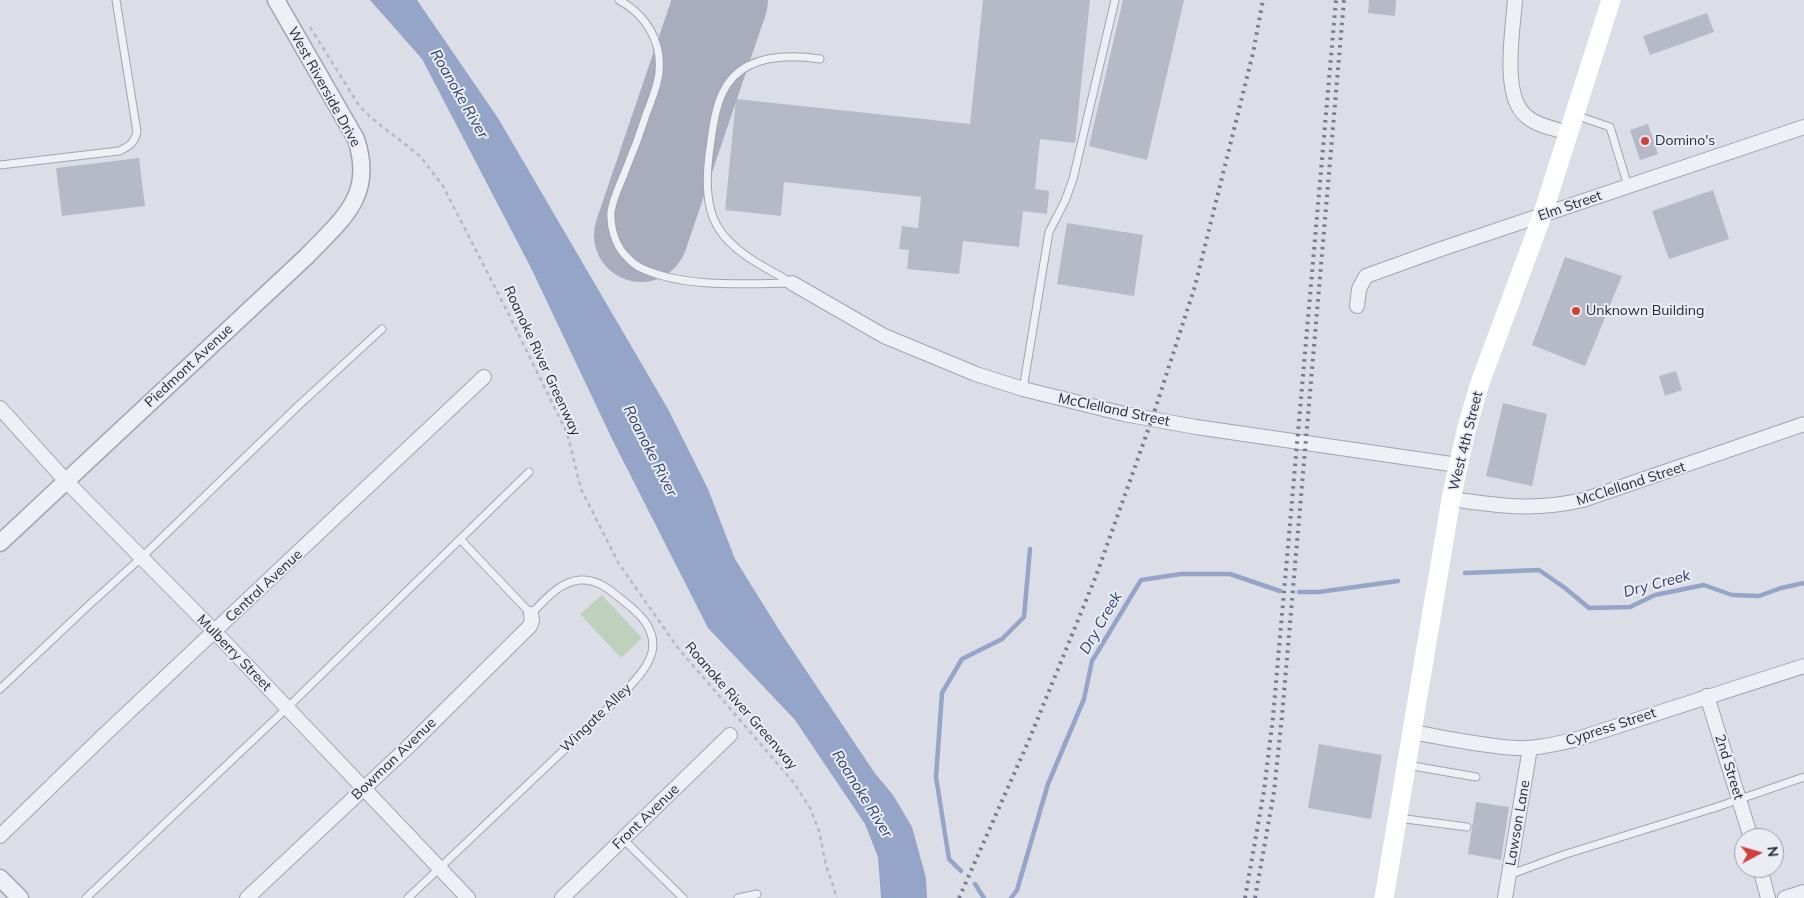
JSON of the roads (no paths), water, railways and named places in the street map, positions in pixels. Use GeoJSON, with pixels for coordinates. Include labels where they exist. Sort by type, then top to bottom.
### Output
{"type":"FeatureCollection","features":[{"type":"Feature","properties":{"kind":"main road","name":"West 4th Street"},"geometry":{"type":"LineString","coordinates":[[1384,898],[1451,500],[1466,431],[1480,383],[1542,216],[1611,0]]}},
{"type":"Feature","properties":{"kind":"street","name":"West Riverside Drive"},"geometry":{"type":"LineString","coordinates":[[276,0],[356,139],[361,154],[362,177]]}},
{"type":"Feature","properties":{"kind":"street"},"geometry":{"type":"LineString","coordinates":[[1515,0],[1510,57],[1515,101],[1527,117],[1569,133]]}},
{"type":"Feature","properties":{"kind":"street","name":"Elm Street"},"geometry":{"type":"LineString","coordinates":[[1357,306],[1359,289],[1366,276],[1804,127]]}},
{"type":"Feature","properties":{"kind":"street","name":"Piedmont Avenue"},"geometry":{"type":"LineString","coordinates":[[0,543],[307,256],[350,208],[356,197],[362,177]]}},
{"type":"Feature","properties":{"kind":"street","name":"McClelland Street"},"geometry":{"type":"LineString","coordinates":[[792,283],[884,336],[976,374],[1023,389],[1124,414],[1196,427],[1458,465]]}},
{"type":"Feature","properties":{"kind":"street","name":"Central Avenue"},"geometry":{"type":"LineString","coordinates":[[0,836],[103,736],[484,377]]}},
{"type":"Feature","properties":{"kind":"street","name":"Mulberry Street"},"geometry":{"type":"LineString","coordinates":[[0,408],[66,481],[215,632],[468,898]]}},
{"type":"Feature","properties":{"kind":"street","name":"McClelland Street"},"geometry":{"type":"LineString","coordinates":[[1451,500],[1502,507],[1558,506],[1582,500],[1804,424]]}},
{"type":"Feature","properties":{"kind":"street","name":"Bowman Avenue"},"geometry":{"type":"LineString","coordinates":[[247,898],[364,789],[530,626],[532,620],[530,614]]}},
{"type":"Feature","properties":{"kind":"street","name":"Cypress Street"},"geometry":{"type":"LineString","coordinates":[[1412,732],[1517,748],[1554,745],[1804,666]]}},
{"type":"Feature","properties":{"kind":"street","name":"2nd Street"},"geometry":{"type":"LineString","coordinates":[[1707,696],[1748,828]]}},
{"type":"Feature","properties":{"kind":"street","name":"Front Avenue"},"geometry":{"type":"LineString","coordinates":[[562,898],[730,735]]}},
{"type":"Feature","properties":{"kind":"street","name":"Lawson Lane"},"geometry":{"type":"LineString","coordinates":[[1505,898],[1530,748]]}},
{"type":"Feature","properties":{"kind":"street"},"geometry":{"type":"LineString","coordinates":[[0,878],[20,898]]}},
{"type":"Feature","properties":{"kind":"street"},"geometry":{"type":"LineString","coordinates":[[1763,878],[1768,898]]}},
{"type":"Feature","properties":{"kind":"street"},"geometry":{"type":"LineString","coordinates":[[1785,898],[1804,892]]}},
{"type":"Feature","properties":{"kind":"lane"},"geometry":{"type":"LineString","coordinates":[[0,165],[119,151],[130,146],[135,140],[137,132],[116,0]]}},
{"type":"Feature","properties":{"kind":"lane"},"geometry":{"type":"LineString","coordinates":[[619,0],[638,14],[652,31],[659,60],[656,86],[636,146],[614,200],[611,214],[612,228],[620,249],[637,266],[675,278],[743,284],[792,283]]}},
{"type":"Feature","properties":{"kind":"lane"},"geometry":{"type":"LineString","coordinates":[[1023,389],[1049,232],[1065,201],[1072,179],[1116,0]]}},
{"type":"Feature","properties":{"kind":"lane"},"geometry":{"type":"LineString","coordinates":[[792,283],[741,252],[728,242],[718,229],[711,214],[707,192],[708,161],[721,98],[729,82],[739,72],[754,62],[762,60],[784,57],[820,59]]}},
{"type":"Feature","properties":{"kind":"lane"},"geometry":{"type":"LineString","coordinates":[[1575,115],[1610,127],[1628,186]]}},
{"type":"Feature","properties":{"kind":"lane"},"geometry":{"type":"LineString","coordinates":[[0,689],[142,557],[296,407],[382,329]]}},
{"type":"Feature","properties":{"kind":"lane"},"geometry":{"type":"LineString","coordinates":[[86,898],[287,708],[529,472]]}},
{"type":"Feature","properties":{"kind":"lane"},"geometry":{"type":"LineString","coordinates":[[460,539],[530,614]]}},
{"type":"Feature","properties":{"kind":"lane","name":"Wingate Alley"},"geometry":{"type":"LineString","coordinates":[[408,898],[624,693],[649,661],[652,651],[652,640],[649,628],[643,618],[604,585],[580,580],[568,583],[552,593],[530,614]]}},
{"type":"Feature","properties":{"kind":"lane"},"geometry":{"type":"LineString","coordinates":[[1406,765],[1476,777]]}},
{"type":"Feature","properties":{"kind":"lane"},"geometry":{"type":"LineString","coordinates":[[1508,876],[1563,855],[1804,777]]}},
{"type":"Feature","properties":{"kind":"lane"},"geometry":{"type":"LineString","coordinates":[[1397,818],[1467,827]]}},
{"type":"Feature","properties":{"kind":"lane"},"geometry":{"type":"LineString","coordinates":[[624,838],[683,898]]}},
{"type":"Feature","properties":{"kind":"lane"},"geometry":{"type":"LineString","coordinates":[[738,898],[757,894]]}},
{"type":"Feature","properties":{"kind":"water","name":"Roanoke River"},"geometry":{"type":"Polygon","coordinates":[[[370,0],[417,0],[498,118],[668,409],[708,489],[735,559],[781,633],[874,772],[893,795],[912,827],[926,878],[927,898],[881,898],[878,857],[865,824],[795,720],[708,628],[613,441],[531,268],[422,59],[370,0]]]}},
{"type":"Feature","properties":{"kind":"waterway"},"geometry":{"type":"LineString","coordinates":[[961,871],[949,859],[936,777],[942,693],[962,659],[1002,639],[1024,617],[1030,549]]}},
{"type":"Feature","properties":{"kind":"waterway","name":"Dry Creek"},"geometry":{"type":"LineString","coordinates":[[1465,573],[1539,570],[1589,608],[1630,607],[1655,595],[1704,585],[1732,595],[1759,596],[1781,588],[1804,583]]}},
{"type":"Feature","properties":{"kind":"waterway","name":"Dry Creek"},"geometry":{"type":"LineString","coordinates":[[1011,898],[1017,890],[1048,784],[1084,699],[1092,661],[1141,580],[1181,574],[1230,574],[1280,591]]}},
{"type":"Feature","properties":{"kind":"waterway","name":"Dry Creek"},"geometry":{"type":"LineString","coordinates":[[1299,592],[1319,592],[1398,581]]}},
{"type":"Feature","properties":{"kind":"waterway"},"geometry":{"type":"LineString","coordinates":[[975,884],[984,898]]}},
{"type":"Feature","properties":{"kind":"railway"},"geometry":{"type":"LineString","coordinates":[[959,898],[1029,740],[1096,576],[1152,419],[1195,286],[1253,53],[1263,0]]}},
{"type":"Feature","properties":{"kind":"railway"},"geometry":{"type":"LineString","coordinates":[[1245,898],[1264,791],[1273,717],[1336,0]]}},
{"type":"Feature","properties":{"kind":"railway"},"geometry":{"type":"LineString","coordinates":[[1255,898],[1274,792],[1282,716],[1344,0]]}},
{"type":"Feature","properties":{"kind":"place","name":"Domino's"},"geometry":{"type":"Point","coordinates":[1645,141]}},
{"type":"Feature","properties":{"kind":"place","name":"Unknown Building"},"geometry":{"type":"Point","coordinates":[1576,311]}}]}
